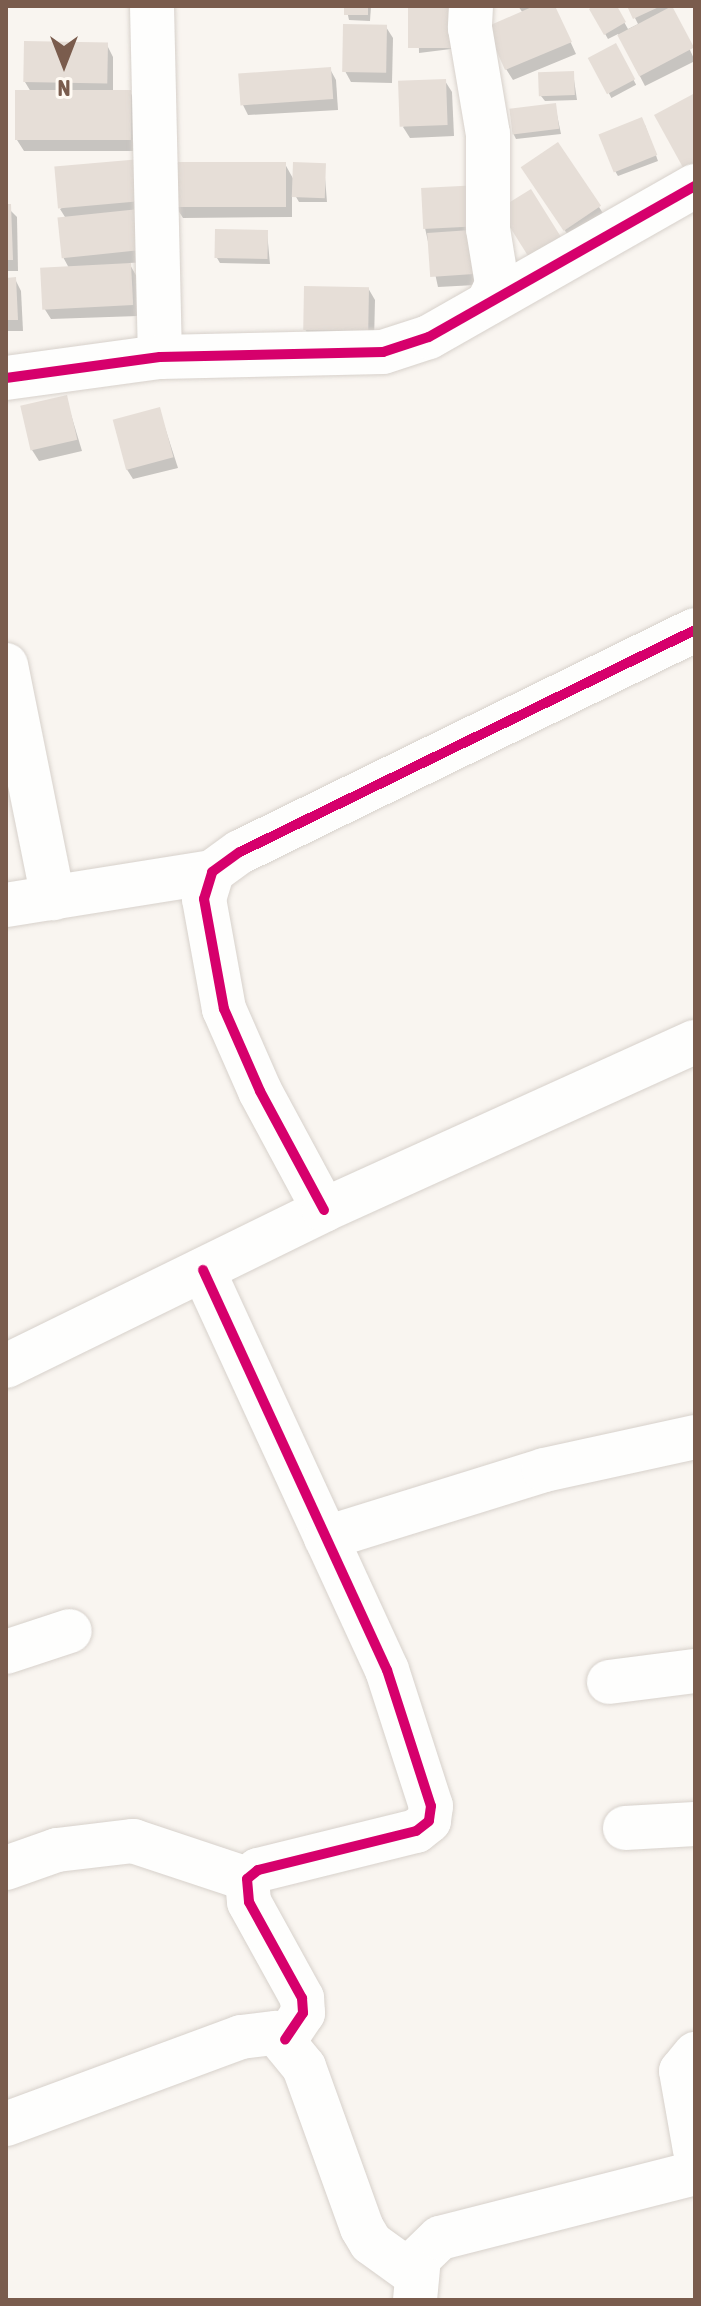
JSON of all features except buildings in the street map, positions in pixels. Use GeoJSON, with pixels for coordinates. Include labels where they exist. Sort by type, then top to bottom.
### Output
{"type":"FeatureCollection","features":[{"type":"Feature","properties":{"kind":"street"},"geometry":{"type":"LineString","coordinates":[[152,6],[160,357]]}},
{"type":"Feature","properties":{"kind":"street"},"geometry":{"type":"LineString","coordinates":[[471,6],[470,28],[488,134],[488,229],[497,284],[488,303]]}},
{"type":"Feature","properties":{"kind":"street"},"geometry":{"type":"LineString","coordinates":[[6,378],[160,357],[383,352],[429,337],[695,186]]}},
{"type":"Feature","properties":{"kind":"street"},"geometry":{"type":"LineString","coordinates":[[6,905],[212,872],[240,852],[695,630]]}},
{"type":"Feature","properties":{"kind":"street"},"geometry":{"type":"LineString","coordinates":[[6,665],[53,898]]}},
{"type":"Feature","properties":{"kind":"street"},"geometry":{"type":"LineString","coordinates":[[212,872],[204,899],[224,1009],[260,1091],[324,1210]]}},
{"type":"Feature","properties":{"kind":"street"},"geometry":{"type":"LineString","coordinates":[[6,1366],[324,1210],[695,1042]]}},
{"type":"Feature","properties":{"kind":"street"},"geometry":{"type":"LineString","coordinates":[[203,1270],[387,1670],[432,1814],[416,1831],[258,1870],[247,1879]]}},
{"type":"Feature","properties":{"kind":"street"},"geometry":{"type":"LineString","coordinates":[[326,1538],[544,1470],[695,1437]]}},
{"type":"Feature","properties":{"kind":"street"},"geometry":{"type":"LineString","coordinates":[[6,1652],[70,1631]]}},
{"type":"Feature","properties":{"kind":"street"},"geometry":{"type":"LineString","coordinates":[[609,1682],[695,1671]]}},
{"type":"Feature","properties":{"kind":"street"},"geometry":{"type":"LineString","coordinates":[[625,1828],[695,1824]]}},
{"type":"Feature","properties":{"kind":"street"},"geometry":{"type":"LineString","coordinates":[[6,1868],[57,1850],[133,1841],[247,1879]]}},
{"type":"Feature","properties":{"kind":"street"},"geometry":{"type":"LineString","coordinates":[[247,1879],[249,1902],[302,1998],[303,2013],[285,2040]]}},
{"type":"Feature","properties":{"kind":"street"},"geometry":{"type":"LineString","coordinates":[[6,2124],[254,2033],[276,2033],[285,2040],[308,2078],[362,2228],[414,2287]]}},
{"type":"Feature","properties":{"kind":"street"},"geometry":{"type":"LineString","coordinates":[[695,2054],[681,2071],[695,2150]]}},
{"type":"Feature","properties":{"kind":"street"},"geometry":{"type":"LineString","coordinates":[[414,2287],[419,2258],[440,2238],[695,2173]]}},
{"type":"Feature","properties":{"kind":"cycle path"},"geometry":{"type":"LineString","coordinates":[[6,378],[160,357],[383,352],[429,337],[695,186]]}},
{"type":"Feature","properties":{"kind":"cycle path"},"geometry":{"type":"LineString","coordinates":[[324,1210],[260,1091],[224,1009],[204,899],[212,872],[240,852],[695,630]]}},
{"type":"Feature","properties":{"kind":"cycle path"},"geometry":{"type":"LineString","coordinates":[[203,1270],[387,1670],[431,1806],[429,1821],[416,1831],[258,1870],[247,1879],[249,1902],[302,1998],[303,2013],[285,2040]]}}]}
